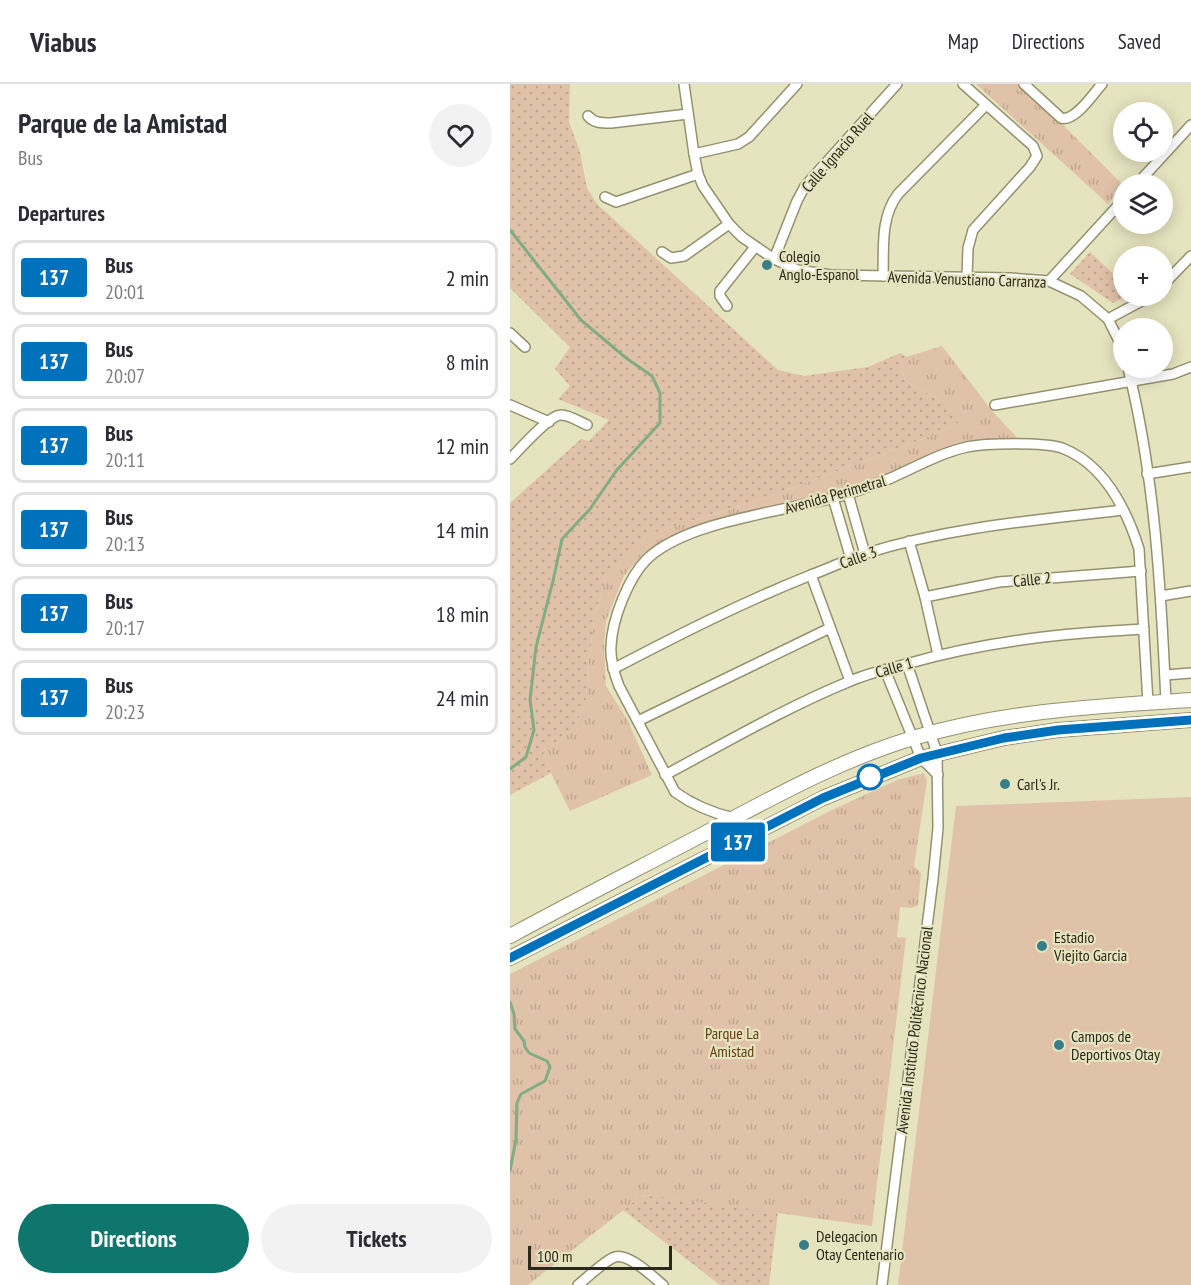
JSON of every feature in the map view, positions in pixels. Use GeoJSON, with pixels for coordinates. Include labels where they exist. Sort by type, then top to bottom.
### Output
{"type":"FeatureCollection","features":[{"type":"Feature","properties":{"kind":"highway"},"geometry":{"type":"LineString","coordinates":[[510,936],[815,776],[879,749],[931,733],[1032,713],[1191,700]]}},
{"type":"Feature","properties":{"kind":"highway"},"geometry":{"type":"LineString","coordinates":[[513,957],[823,798],[921,758],[1004,738],[1058,730],[1191,720]]}},
{"type":"Feature","properties":{"kind":"highway"},"geometry":{"type":"LineString","coordinates":[[513,957],[538,936],[536,922]]}},
{"type":"Feature","properties":{"kind":"street","name":"Avenida Venustiano Carranza"},"geometry":{"type":"LineString","coordinates":[[684,84],[694,154],[703,186],[729,224],[755,247],[774,259],[798,270],[831,275],[1049,280],[1081,296],[1108,319],[1113,329]]}},
{"type":"Feature","properties":{"kind":"street"},"geometry":{"type":"LineString","coordinates":[[694,154],[738,144],[748,137],[797,84]]}},
{"type":"Feature","properties":{"kind":"street","name":"Calle Ignacio Ruel"},"geometry":{"type":"LineString","coordinates":[[774,259],[805,186],[897,84]]}},
{"type":"Feature","properties":{"kind":"street"},"geometry":{"type":"LineString","coordinates":[[963,84],[1036,151],[1035,161],[973,230],[968,248],[968,278]]}},
{"type":"Feature","properties":{"kind":"street"},"geometry":{"type":"LineString","coordinates":[[1024,84],[1061,118],[1068,119],[1102,84]]}},
{"type":"Feature","properties":{"kind":"street"},"geometry":{"type":"LineString","coordinates":[[883,276],[884,231],[890,206],[898,194],[986,105]]}},
{"type":"Feature","properties":{"kind":"street"},"geometry":{"type":"LineString","coordinates":[[588,116],[599,123],[611,123],[688,114]]}},
{"type":"Feature","properties":{"kind":"street"},"geometry":{"type":"LineString","coordinates":[[1146,174],[1191,125]]}},
{"type":"Feature","properties":{"kind":"street"},"geometry":{"type":"LineString","coordinates":[[605,197],[616,202],[698,174]]}},
{"type":"Feature","properties":{"kind":"street"},"geometry":{"type":"LineString","coordinates":[[1049,280],[1113,211]]}},
{"type":"Feature","properties":{"kind":"street"},"geometry":{"type":"LineString","coordinates":[[663,252],[671,258],[684,256],[729,224]]}},
{"type":"Feature","properties":{"kind":"street"},"geometry":{"type":"LineString","coordinates":[[727,306],[720,296],[720,291],[755,247]]}},
{"type":"Feature","properties":{"kind":"street"},"geometry":{"type":"LineString","coordinates":[[1173,275],[1191,256]]}},
{"type":"Feature","properties":{"kind":"street"},"geometry":{"type":"LineString","coordinates":[[1108,319],[1132,306]]}},
{"type":"Feature","properties":{"kind":"street"},"geometry":{"type":"LineString","coordinates":[[510,333],[525,347]]}},
{"type":"Feature","properties":{"kind":"street"},"geometry":{"type":"LineString","coordinates":[[995,405],[1173,374],[1191,367]]}},
{"type":"Feature","properties":{"kind":"street"},"geometry":{"type":"LineString","coordinates":[[1130,378],[1157,536],[1166,702]]}},
{"type":"Feature","properties":{"kind":"street"},"geometry":{"type":"LineString","coordinates":[[510,405],[549,422]]}},
{"type":"Feature","properties":{"kind":"street"},"geometry":{"type":"LineString","coordinates":[[510,459],[549,422],[561,415],[587,425]]}},
{"type":"Feature","properties":{"kind":"street","name":"Avenida Perimetral"},"geometry":{"type":"LineString","coordinates":[[734,818],[706,810],[688,802],[675,792],[619,686],[613,669],[610,648],[618,613],[635,575],[645,561],[660,548],[681,538],[733,521],[848,494],[889,479],[933,458],[963,448],[1027,445],[1059,447],[1080,456],[1098,471],[1123,510],[1139,549],[1148,703]]}},
{"type":"Feature","properties":{"kind":"street"},"geometry":{"type":"LineString","coordinates":[[1147,474],[1191,467]]}},
{"type":"Feature","properties":{"kind":"street"},"geometry":{"type":"LineString","coordinates":[[848,494],[865,554]]}},
{"type":"Feature","properties":{"kind":"street"},"geometry":{"type":"LineString","coordinates":[[833,498],[851,559]]}},
{"type":"Feature","properties":{"kind":"street","name":"Calle 3"},"geometry":{"type":"LineString","coordinates":[[613,669],[687,630],[769,592],[865,554],[909,542],[1004,523],[1123,510]]}},
{"type":"Feature","properties":{"kind":"street"},"geometry":{"type":"LineString","coordinates":[[909,542],[925,597],[938,655]]}},
{"type":"Feature","properties":{"kind":"street","name":"Calle 2"},"geometry":{"type":"LineString","coordinates":[[925,597],[999,582],[1141,571]]}},
{"type":"Feature","properties":{"kind":"street"},"geometry":{"type":"LineString","coordinates":[[811,575],[850,681]]}},
{"type":"Feature","properties":{"kind":"street"},"geometry":{"type":"LineString","coordinates":[[1161,596],[1191,591]]}},
{"type":"Feature","properties":{"kind":"street"},"geometry":{"type":"LineString","coordinates":[[639,721],[830,628]]}},
{"type":"Feature","properties":{"kind":"street","name":"Calle 1"},"geometry":{"type":"LineString","coordinates":[[665,775],[807,701],[850,681],[885,670],[970,647],[1027,638],[1144,629]]}},
{"type":"Feature","properties":{"kind":"street","name":"Avenida Instituto Politécnico Nacional"},"geometry":{"type":"LineString","coordinates":[[882,1285],[938,828],[937,753],[907,664]]}},
{"type":"Feature","properties":{"kind":"street"},"geometry":{"type":"LineString","coordinates":[[885,670],[921,758],[938,775]]}},
{"type":"Feature","properties":{"kind":"street"},"geometry":{"type":"LineString","coordinates":[[1165,675],[1191,673]]}},
{"type":"Feature","properties":{"kind":"street"},"geometry":{"type":"LineString","coordinates":[[578,1285],[616,1257],[625,1257],[663,1285]]}},
{"type":"Feature","properties":{"kind":"green space"},"geometry":{"type":"Polygon","coordinates":[[[510,84],[570,84],[569,122],[580,152],[587,188],[597,204],[778,370],[804,376],[868,367],[900,353],[907,357],[900,359],[905,381],[945,403],[960,422],[933,435],[771,496],[653,533],[604,584],[594,621],[586,702],[573,730],[543,751],[551,773],[510,795],[510,503],[581,439],[589,441],[609,420],[558,399],[570,386],[555,369],[570,347],[510,288],[510,84]]]}},
{"type":"Feature","properties":{"kind":"green space"},"geometry":{"type":"Polygon","coordinates":[[[976,84],[1022,84],[1113,175],[1113,198],[1108,204],[976,84]]]}},
{"type":"Feature","properties":{"kind":"green space"},"geometry":{"type":"Polygon","coordinates":[[[1090,252],[1113,274],[1113,303],[1070,274],[1090,252]]]}},
{"type":"Feature","properties":{"kind":"green space"},"geometry":{"type":"Polygon","coordinates":[[[942,346],[993,412],[1020,441],[988,442],[939,450],[847,492],[686,530],[644,553],[624,576],[606,621],[604,643],[606,686],[628,721],[652,775],[570,811],[543,751],[573,730],[586,702],[594,621],[604,584],[620,557],[653,533],[771,496],[933,435],[959,422],[945,403],[905,381],[900,359],[942,346]]]}},
{"type":"Feature","properties":{"kind":"green space","name":"Parque La Amistad"},"geometry":{"type":"Polygon","coordinates":[[[924,773],[927,781],[914,866],[921,873],[918,905],[912,908],[900,907],[897,937],[906,938],[872,1226],[647,1195],[640,1197],[528,1285],[510,1285],[510,974],[830,811],[897,780],[924,773]]]}},
{"type":"Feature","properties":{"kind":"green space","name":"Campos de Deportivos Otay"},"geometry":{"type":"Polygon","coordinates":[[[1191,797],[1191,1285],[898,1285],[956,806],[1191,797]]]}},
{"type":"Feature","properties":{"kind":"green space"},"geometry":{"type":"Polygon","coordinates":[[[647,1195],[778,1212],[769,1285],[720,1285],[623,1210],[640,1197],[647,1195]]]}},
{"type":"Feature","properties":{"kind":"waterway"},"geometry":{"type":"LineString","coordinates":[[510,230],[581,320],[626,358],[652,376],[660,393],[660,423],[616,471],[590,509],[562,539],[536,647],[530,700],[534,730],[526,757],[510,769]]}},
{"type":"Feature","properties":{"kind":"waterway"},"geometry":{"type":"LineString","coordinates":[[510,1002],[515,1029],[524,1041],[525,1047],[529,1053],[547,1061],[550,1067],[545,1081],[521,1094],[517,1103],[516,1139],[510,1171]]}},
{"type":"Feature","properties":{"kind":"bus line","name":"137"},"geometry":{"type":"LineString","coordinates":[[510,958],[823,798],[921,758],[1004,738],[1058,730],[1191,720]]}},
{"type":"Feature","properties":{"kind":"place","name":"Colegio Anglo-Espanol"},"geometry":{"type":"Point","coordinates":[767,265]}},
{"type":"Feature","properties":{"kind":"place","name":"Carl's Jr."},"geometry":{"type":"Point","coordinates":[1005,784]}},
{"type":"Feature","properties":{"kind":"place","name":"Estadio Viejito Garcia"},"geometry":{"type":"Point","coordinates":[1042,946]}},
{"type":"Feature","properties":{"kind":"place","name":"Campos de Deportivos Otay"},"geometry":{"type":"Point","coordinates":[1059,1045]}},
{"type":"Feature","properties":{"kind":"place","name":"Delegacion Otay Centenario"},"geometry":{"type":"Point","coordinates":[804,1245]}}]}
